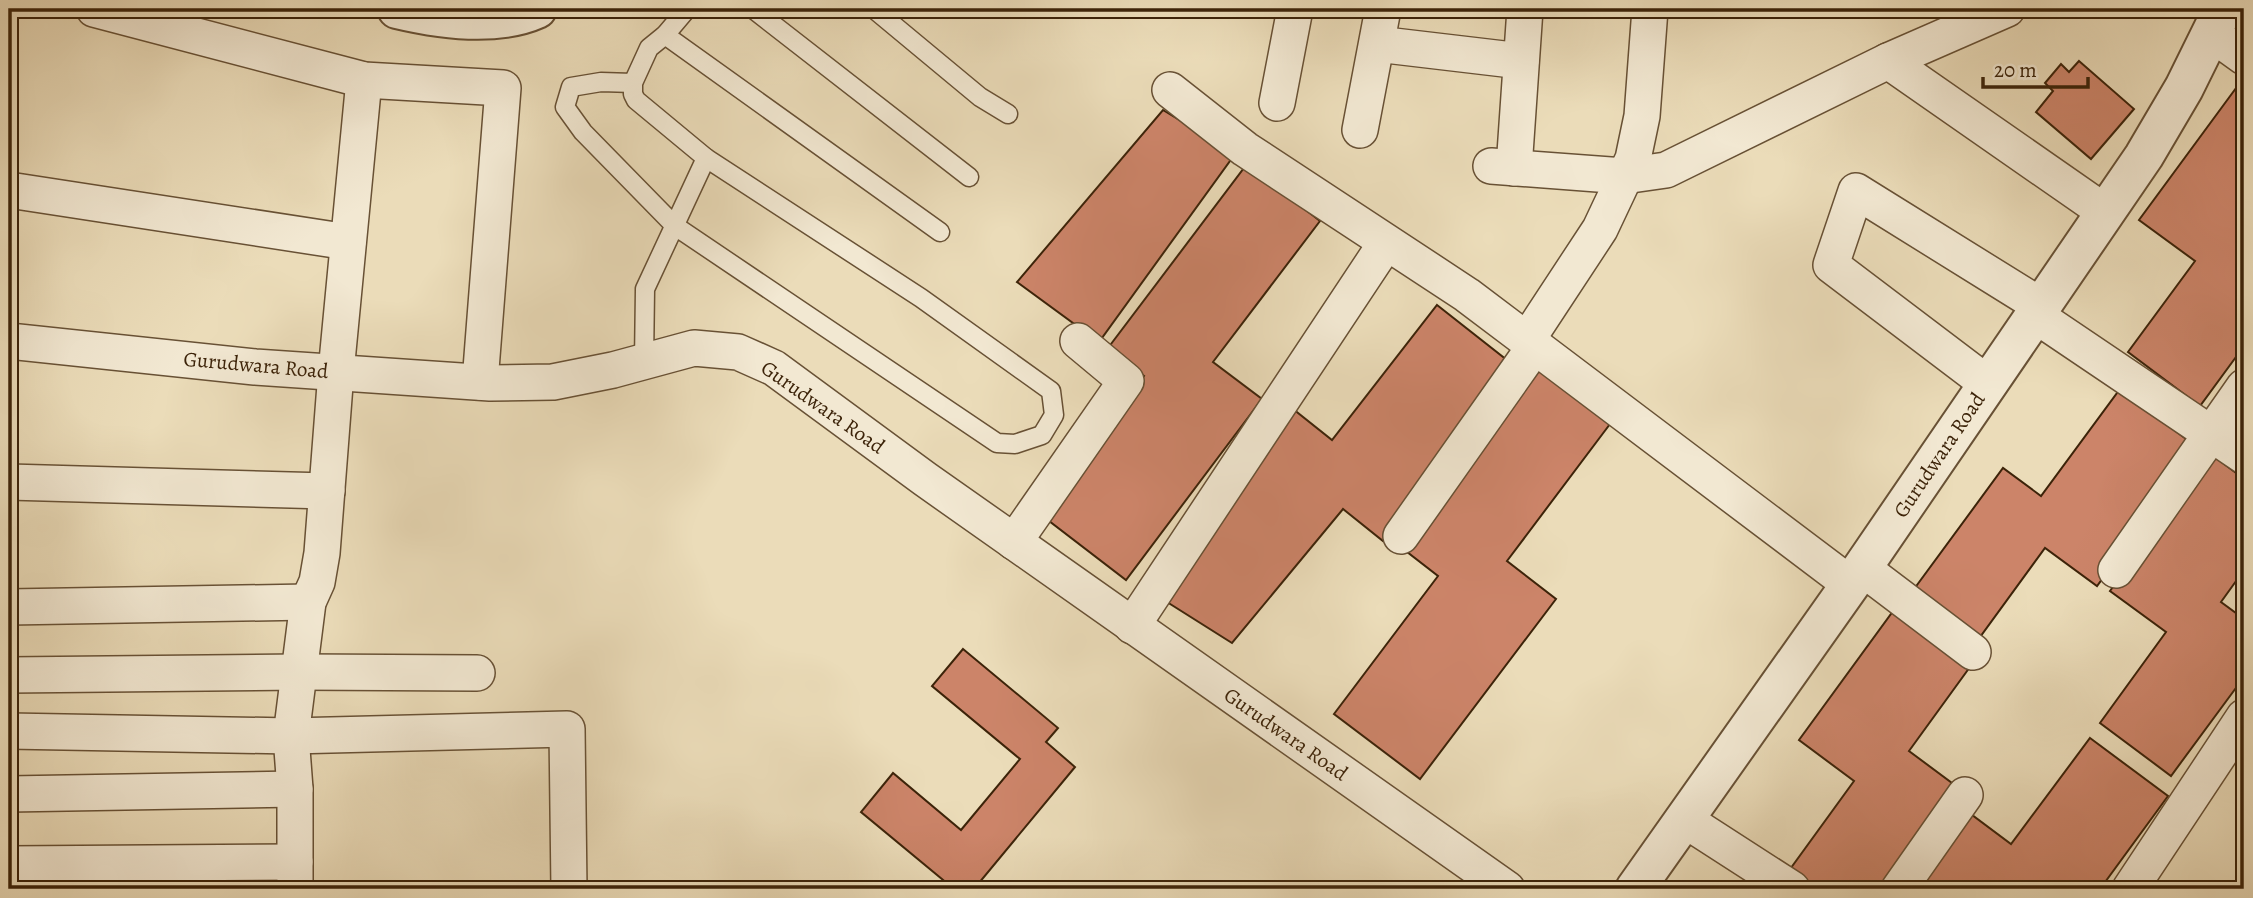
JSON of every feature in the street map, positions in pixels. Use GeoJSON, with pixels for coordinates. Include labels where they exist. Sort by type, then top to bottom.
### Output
{"type":"FeatureCollection","features":[{"type":"Feature","properties":{"kind":"street"},"geometry":{"type":"LineString","coordinates":[[94,9],[364,80],[503,88],[480,382]]}},
{"type":"Feature","properties":{"kind":"street"},"geometry":{"type":"LineString","coordinates":[[397,9],[428,16],[485,20],[537,9]]}},
{"type":"Feature","properties":{"kind":"street"},"geometry":{"type":"LineString","coordinates":[[1277,103],[1295,9]]}},
{"type":"Feature","properties":{"kind":"street"},"geometry":{"type":"LineString","coordinates":[[1360,130],[1383,9]]}},
{"type":"Feature","properties":{"kind":"street"},"geometry":{"type":"LineString","coordinates":[[1525,9],[1521,61],[1503,167],[1624,176],[1666,170],[1888,61],[2007,9]]}},
{"type":"Feature","properties":{"kind":"street"},"geometry":{"type":"LineString","coordinates":[[1401,536],[1531,343],[1600,229],[1633,159],[1643,116],[1650,9]]}},
{"type":"Feature","properties":{"kind":"street"},"geometry":{"type":"LineString","coordinates":[[2217,22],[2244,57]]}},
{"type":"Feature","properties":{"kind":"street","name":"Gurudwara Road"},"geometry":{"type":"LineString","coordinates":[[1635,889],[1856,576],[2150,145],[2184,88],[2217,22]]}},
{"type":"Feature","properties":{"kind":"street"},"geometry":{"type":"LineString","coordinates":[[1377,44],[1521,61]]}},
{"type":"Feature","properties":{"kind":"street"},"geometry":{"type":"LineString","coordinates":[[1888,61],[2105,212]]}},
{"type":"Feature","properties":{"kind":"street"},"geometry":{"type":"LineString","coordinates":[[9,864],[295,876],[292,736],[308,602],[317,582],[322,553],[335,372],[364,80]]}},
{"type":"Feature","properties":{"kind":"street"},"geometry":{"type":"LineString","coordinates":[[1170,90],[1245,149],[1468,295],[1856,576],[1973,652]]}},
{"type":"Feature","properties":{"kind":"street"},"geometry":{"type":"LineString","coordinates":[[9,190],[348,242]]}},
{"type":"Feature","properties":{"kind":"street"},"geometry":{"type":"LineString","coordinates":[[1988,384],[1831,265],[1856,191],[2038,310],[2244,456]]}},
{"type":"Feature","properties":{"kind":"street"},"geometry":{"type":"LineString","coordinates":[[1132,625],[1386,243]]}},
{"type":"Feature","properties":{"kind":"street","name":"Gurudwara Road"},"geometry":{"type":"LineString","coordinates":[[9,341],[255,367],[480,382],[553,382],[694,348],[738,352],[774,368],[1014,542],[1507,889]]}},
{"type":"Feature","properties":{"kind":"street"},"geometry":{"type":"LineString","coordinates":[[1014,542],[1126,381],[1078,341]]}},
{"type":"Feature","properties":{"kind":"street"},"geometry":{"type":"LineString","coordinates":[[2116,570],[2244,387]]}},
{"type":"Feature","properties":{"kind":"street"},"geometry":{"type":"LineString","coordinates":[[9,482],[327,491]]}},
{"type":"Feature","properties":{"kind":"street"},"geometry":{"type":"LineString","coordinates":[[9,607],[308,602]]}},
{"type":"Feature","properties":{"kind":"street"},"geometry":{"type":"LineString","coordinates":[[9,675],[477,673]]}},
{"type":"Feature","properties":{"kind":"street"},"geometry":{"type":"LineString","coordinates":[[2130,889],[2244,718]]}},
{"type":"Feature","properties":{"kind":"street"},"geometry":{"type":"LineString","coordinates":[[9,731],[292,736],[567,729],[569,889]]}},
{"type":"Feature","properties":{"kind":"street"},"geometry":{"type":"LineString","coordinates":[[9,794],[295,789]]}},
{"type":"Feature","properties":{"kind":"street"},"geometry":{"type":"LineString","coordinates":[[1899,889],[1965,794]]}},
{"type":"Feature","properties":{"kind":"street"},"geometry":{"type":"LineString","coordinates":[[1685,820],[1792,889]]}},
{"type":"Feature","properties":{"kind":"lane"},"geometry":{"type":"LineString","coordinates":[[634,83],[601,82],[571,87],[565,107],[583,132],[675,226],[997,443],[1015,444],[1042,435],[1054,415],[1051,391],[921,298],[706,158],[636,100],[633,93],[634,83],[649,48],[665,35],[687,9]]}},
{"type":"Feature","properties":{"kind":"lane"},"geometry":{"type":"LineString","coordinates":[[753,9],[969,177]]}},
{"type":"Feature","properties":{"kind":"lane"},"geometry":{"type":"LineString","coordinates":[[874,9],[980,97],[1008,114]]}},
{"type":"Feature","properties":{"kind":"lane"},"geometry":{"type":"LineString","coordinates":[[665,35],[940,232]]}},
{"type":"Feature","properties":{"kind":"lane"},"geometry":{"type":"LineString","coordinates":[[644,362],[645,289],[706,158]]}},
{"type":"Feature","properties":{"kind":"building"},"geometry":{"type":"Polygon","coordinates":[[[2079,61],[2134,109],[2091,159],[2036,112],[2053,91],[2045,83],[2061,64],[2069,72],[2079,61]]]}},
{"type":"Feature","properties":{"kind":"building"},"geometry":{"type":"Polygon","coordinates":[[[2239,84],[2244,87],[2244,346],[2200,406],[2128,352],[2195,261],[2139,220],[2239,84]]]}},
{"type":"Feature","properties":{"kind":"building"},"geometry":{"type":"Polygon","coordinates":[[[1163,110],[1235,154],[1099,342],[1017,282],[1163,110]]]}},
{"type":"Feature","properties":{"kind":"building"},"geometry":{"type":"Polygon","coordinates":[[[1247,164],[1320,221],[1213,362],[1262,399],[1126,580],[1040,514],[1144,376],[1108,348],[1247,164]]]}},
{"type":"Feature","properties":{"kind":"building"},"geometry":{"type":"Polygon","coordinates":[[[1437,305],[1517,368],[1383,541],[1343,509],[1232,643],[1167,602],[1293,409],[1332,440],[1437,305]]]}},
{"type":"Feature","properties":{"kind":"building"},"geometry":{"type":"Polygon","coordinates":[[[1540,364],[1613,420],[1507,561],[1556,599],[1420,779],[1334,714],[1438,576],[1402,548],[1540,364]]]}},
{"type":"Feature","properties":{"kind":"building"},"geometry":{"type":"Polygon","coordinates":[[[2120,389],[2198,448],[2097,586],[2045,548],[1972,648],[1906,600],[2003,468],[2041,496],[2120,389]]]}},
{"type":"Feature","properties":{"kind":"building"},"geometry":{"type":"Polygon","coordinates":[[[2244,401],[2244,434],[2229,423],[2244,401]]]}},
{"type":"Feature","properties":{"kind":"building"},"geometry":{"type":"Polygon","coordinates":[[[2211,454],[2244,479],[2244,570],[2221,602],[2244,619],[2244,677],[2171,776],[2100,723],[2166,632],[2110,591],[2211,454]]]}},
{"type":"Feature","properties":{"kind":"building"},"geometry":{"type":"Polygon","coordinates":[[[1899,603],[1975,660],[1909,751],[1960,789],[1886,889],[1811,889],[1788,872],[1854,781],[1799,740],[1899,603]]]}},
{"type":"Feature","properties":{"kind":"building"},"geometry":{"type":"Polygon","coordinates":[[[963,649],[1058,728],[1046,742],[1075,767],[974,889],[954,889],[861,812],[893,773],[961,830],[1020,759],[932,686],[963,649]]]}},
{"type":"Feature","properties":{"kind":"building"},"geometry":{"type":"Polygon","coordinates":[[[2090,738],[2168,796],[2100,889],[1905,889],[1964,809],[2011,844],[2090,738]]]}}]}
